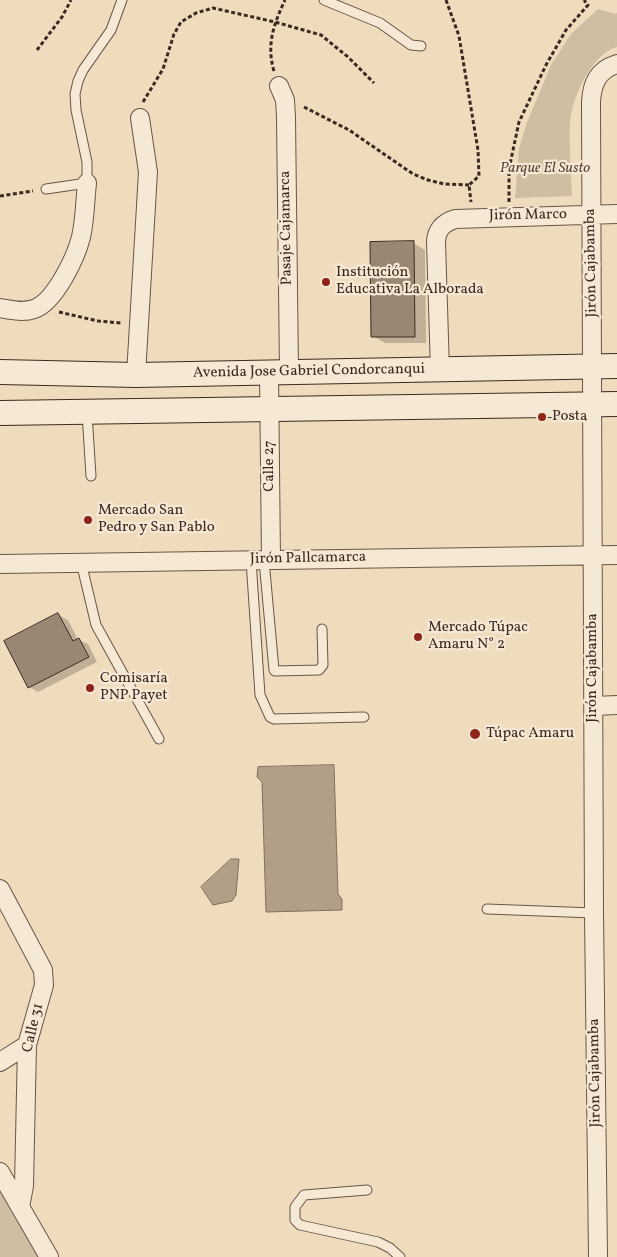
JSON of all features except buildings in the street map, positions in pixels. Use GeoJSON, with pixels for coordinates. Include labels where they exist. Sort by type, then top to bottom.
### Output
{"type":"FeatureCollection","features":[{"type":"Feature","properties":{"kind":"main road","name":"Avenida Jose Gabriel Condorcanqui"},"geometry":{"type":"LineString","coordinates":[[0,372],[136,375],[440,371],[617,366]]}},
{"type":"Feature","properties":{"kind":"main road"},"geometry":{"type":"LineString","coordinates":[[0,412],[617,404]]}},
{"type":"Feature","properties":{"kind":"street","name":"Jirón Cajabamba"},"geometry":{"type":"LineString","coordinates":[[598,1257],[594,912],[591,102],[592,90],[596,80],[603,70],[617,64]]}},
{"type":"Feature","properties":{"kind":"street","name":"Pasaje Cajamarca"},"geometry":{"type":"LineString","coordinates":[[279,373],[282,93]]}},
{"type":"Feature","properties":{"kind":"street"},"geometry":{"type":"LineString","coordinates":[[136,375],[148,172],[140,118]]}},
{"type":"Feature","properties":{"kind":"street"},"geometry":{"type":"LineString","coordinates":[[0,308],[20,311],[32,310],[50,298],[77,250],[82,236],[87,183]]}},
{"type":"Feature","properties":{"kind":"street","name":"Jirón Marco"},"geometry":{"type":"LineString","coordinates":[[440,371],[436,242],[437,233],[441,226],[455,219],[617,214]]}},
{"type":"Feature","properties":{"kind":"street","name":"Calle 27"},"geometry":{"type":"LineString","coordinates":[[262,560],[269,408],[279,373]]}},
{"type":"Feature","properties":{"kind":"street","name":"Jirón Pallcamarca"},"geometry":{"type":"LineString","coordinates":[[0,564],[617,555]]}},
{"type":"Feature","properties":{"kind":"street"},"geometry":{"type":"LineString","coordinates":[[594,706],[617,705]]}},
{"type":"Feature","properties":{"kind":"street","name":"Calle 31"},"geometry":{"type":"LineString","coordinates":[[0,889],[43,970],[44,985],[27,1046],[24,1186],[20,1207]]}},
{"type":"Feature","properties":{"kind":"street"},"geometry":{"type":"LineString","coordinates":[[0,1062],[27,1046]]}},
{"type":"Feature","properties":{"kind":"street"},"geometry":{"type":"LineString","coordinates":[[0,1172],[49,1257]]}},
{"type":"Feature","properties":{"kind":"lane"},"geometry":{"type":"LineString","coordinates":[[46,189],[87,183],[87,162],[76,110],[75,94],[83,70],[111,30],[122,0]]}},
{"type":"Feature","properties":{"kind":"lane"},"geometry":{"type":"LineString","coordinates":[[324,0],[380,22],[411,45],[422,46]]}},
{"type":"Feature","properties":{"kind":"lane"},"geometry":{"type":"LineString","coordinates":[[87,412],[91,476]]}},
{"type":"Feature","properties":{"kind":"lane"},"geometry":{"type":"LineString","coordinates":[[262,560],[274,670],[319,670],[323,664],[322,629]]}},
{"type":"Feature","properties":{"kind":"lane"},"geometry":{"type":"LineString","coordinates":[[262,560],[260,695],[270,717],[274,719],[364,717]]}},
{"type":"Feature","properties":{"kind":"lane"},"geometry":{"type":"LineString","coordinates":[[81,562],[96,625],[159,739]]}},
{"type":"Feature","properties":{"kind":"lane"},"geometry":{"type":"LineString","coordinates":[[487,909],[594,912]]}},
{"type":"Feature","properties":{"kind":"lane"},"geometry":{"type":"LineString","coordinates":[[368,1190],[304,1196],[295,1207],[295,1220],[300,1224],[378,1242],[390,1248],[400,1257]]}},
{"type":"Feature","properties":{"kind":"path"},"geometry":{"type":"LineString","coordinates":[[37,50],[62,17],[70,0]]}},
{"type":"Feature","properties":{"kind":"path"},"geometry":{"type":"LineString","coordinates":[[285,0],[275,22],[270,56],[282,93],[349,130],[413,174],[444,184],[470,185],[479,176],[478,150],[459,36],[446,0]]}},
{"type":"Feature","properties":{"kind":"path"},"geometry":{"type":"LineString","coordinates":[[508,205],[509,169],[519,122],[546,65],[566,30],[588,5],[584,0]]}},
{"type":"Feature","properties":{"kind":"path"},"geometry":{"type":"LineString","coordinates":[[140,118],[144,100],[162,69],[174,34],[181,22],[196,13],[213,8],[275,22],[320,36],[348,57],[374,82]]}},
{"type":"Feature","properties":{"kind":"path"},"geometry":{"type":"LineString","coordinates":[[470,185],[472,218]]}},
{"type":"Feature","properties":{"kind":"path"},"geometry":{"type":"LineString","coordinates":[[0,196],[46,189]]}},
{"type":"Feature","properties":{"kind":"path"},"geometry":{"type":"LineString","coordinates":[[40,306],[98,321],[140,324]]}},
{"type":"Feature","properties":{"kind":"green space","name":"Parque El Susto"},"geometry":{"type":"Polygon","coordinates":[[[598,9],[616,14],[617,12],[617,47],[599,58],[592,67],[579,89],[575,101],[570,122],[572,196],[515,198],[519,149],[526,125],[551,65],[571,34],[598,9]]]}},
{"type":"Feature","properties":{"kind":"green space"},"geometry":{"type":"Polygon","coordinates":[[[0,1188],[41,1257],[0,1257],[0,1188]]]}},
{"type":"Feature","properties":{"kind":"shaded area"},"geometry":{"type":"Polygon","coordinates":[[[334,765],[338,894],[342,899],[342,910],[266,912],[262,782],[257,777],[258,767],[334,765]]]}},
{"type":"Feature","properties":{"kind":"shaded area"},"geometry":{"type":"Polygon","coordinates":[[[231,859],[239,859],[236,895],[232,901],[213,905],[201,887],[231,859]]]}},
{"type":"Feature","properties":{"kind":"place","name":"Institución Educativa La Alborada"},"geometry":{"type":"Point","coordinates":[326,282]}},
{"type":"Feature","properties":{"kind":"place","name":"Posta"},"geometry":{"type":"Point","coordinates":[542,417]}},
{"type":"Feature","properties":{"kind":"place","name":"Mercado San Pedro y San Pablo"},"geometry":{"type":"Point","coordinates":[88,520]}},
{"type":"Feature","properties":{"kind":"place","name":"Mercado Túpac Amaru N° 2"},"geometry":{"type":"Point","coordinates":[418,637]}},
{"type":"Feature","properties":{"kind":"place","name":"Comisaría PNP Payet"},"geometry":{"type":"Point","coordinates":[90,688]}},
{"type":"Feature","properties":{"kind":"place","name":"Túpac Amaru"},"geometry":{"type":"Point","coordinates":[475,734]}}]}
